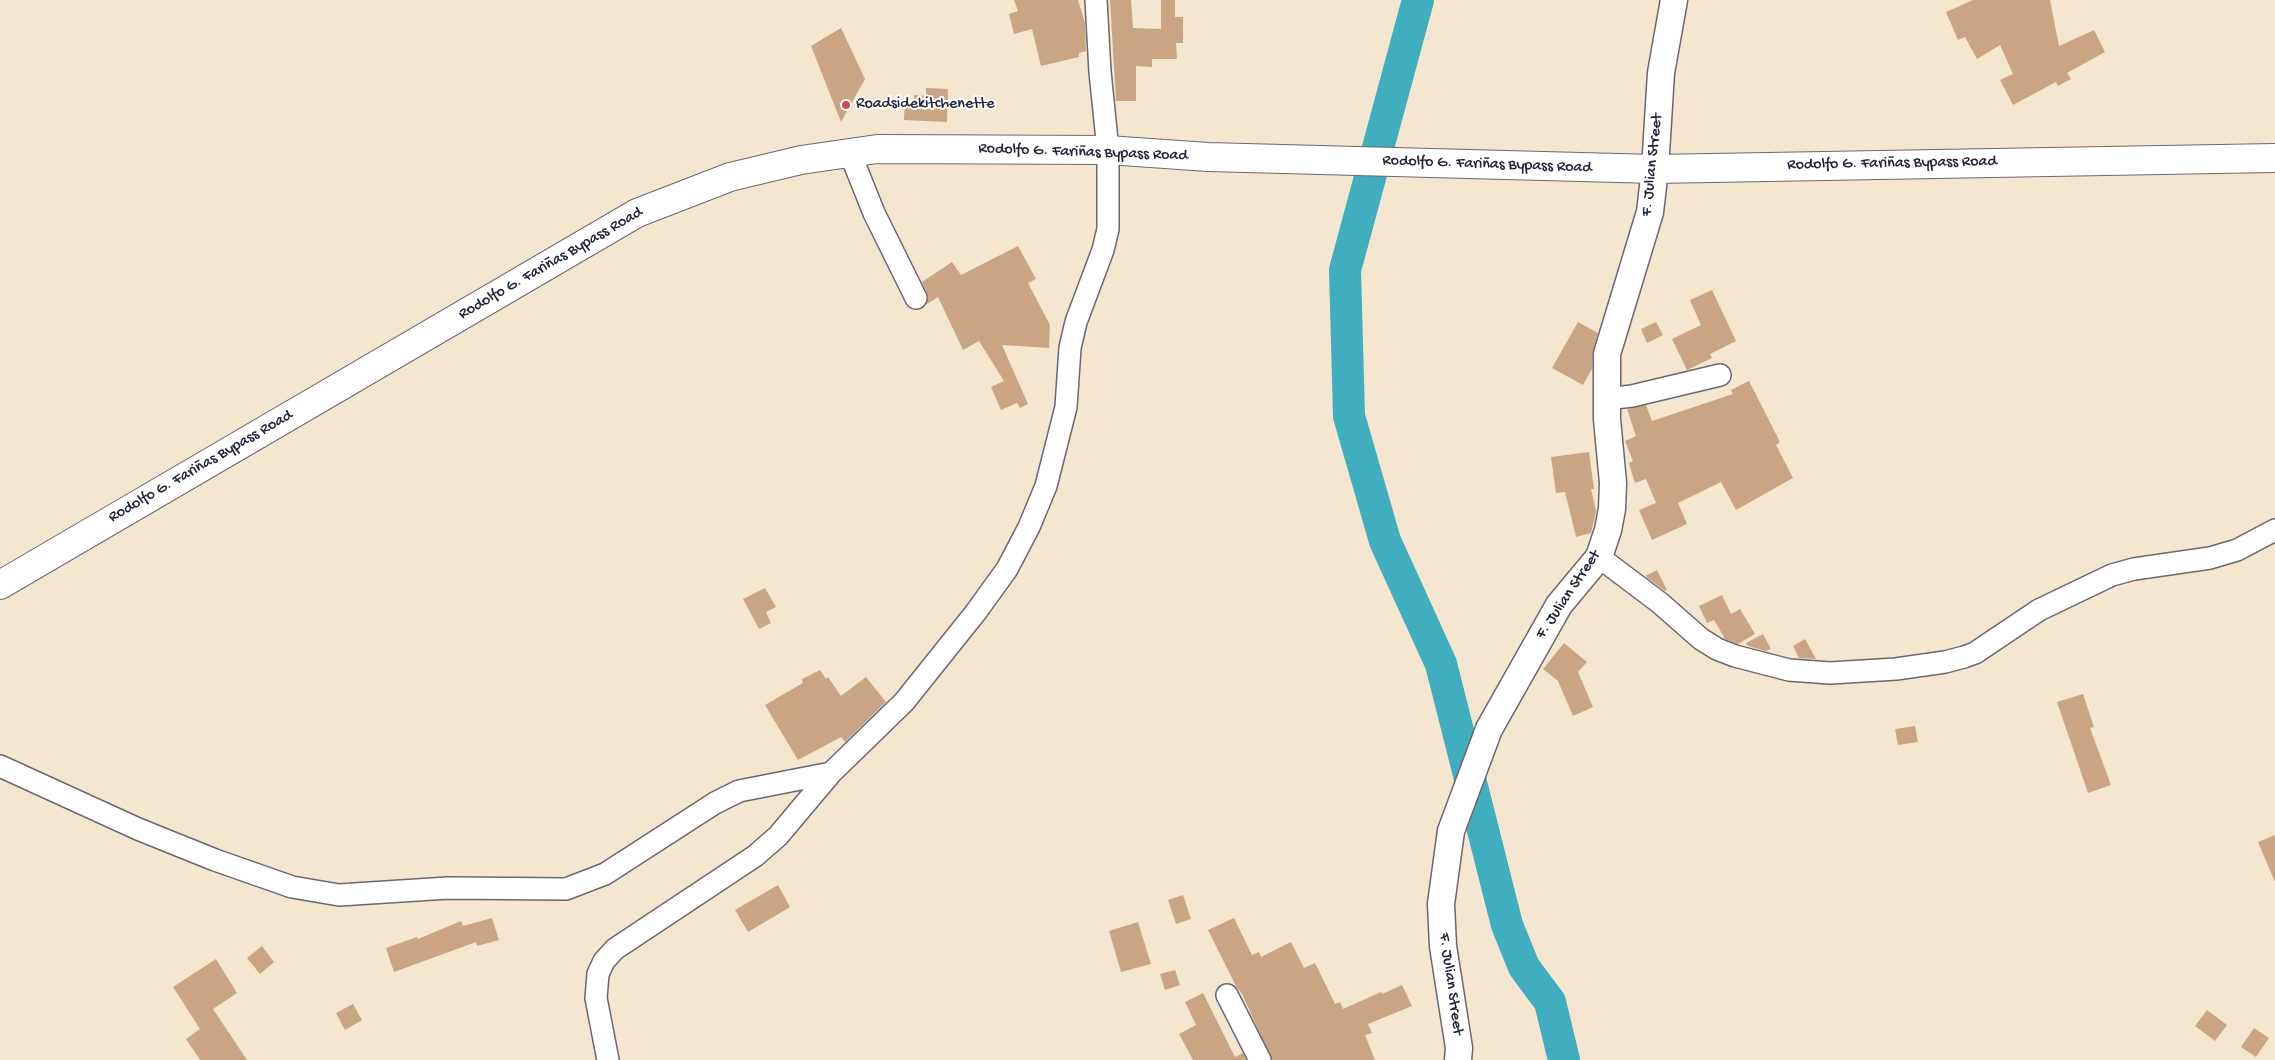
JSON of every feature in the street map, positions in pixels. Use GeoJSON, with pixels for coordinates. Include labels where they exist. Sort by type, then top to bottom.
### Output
{"type":"FeatureCollection","features":[{"type":"Feature","properties":{"kind":"main road","name":"Rodolfo G. Fariñas Bypass Road"},"geometry":{"type":"LineString","coordinates":[[0,585],[637,213],[730,177],[801,160],[877,149],[1108,150],[1208,157],[1655,168],[2275,158]]}},
{"type":"Feature","properties":{"kind":"street"},"geometry":{"type":"LineString","coordinates":[[608,1060],[596,998],[598,974],[604,961],[615,949],[754,856],[778,836],[831,773],[904,702],[976,612],[1007,569],[1029,527],[1046,486],[1066,407],[1070,348],[1076,322],[1103,250],[1108,229],[1108,150],[1100,72],[1096,0]]}},
{"type":"Feature","properties":{"kind":"street","name":"F. Julian Street"},"geometry":{"type":"LineString","coordinates":[[1458,1060],[1459,1048],[1443,946],[1441,904],[1451,831],[1489,729],[1559,605],[1598,557],[1608,530],[1612,509],[1613,483],[1606,399],[1607,354],[1615,321],[1643,240],[1650,212],[1655,168],[1661,73],[1674,0]]}},
{"type":"Feature","properties":{"kind":"street"},"geometry":{"type":"LineString","coordinates":[[850,153],[874,213],[916,298]]}},
{"type":"Feature","properties":{"kind":"street"},"geometry":{"type":"LineString","coordinates":[[1606,399],[1632,396],[1720,375]]}},
{"type":"Feature","properties":{"kind":"street"},"geometry":{"type":"LineString","coordinates":[[1598,557],[1660,603],[1701,639],[1718,649],[1735,656],[1789,670],[1830,673],[1896,669],[1945,662],[1964,657],[1974,653],[2039,610],[2112,575],[2134,569],[2210,558],[2238,550],[2275,530]]}},
{"type":"Feature","properties":{"kind":"street"},"geometry":{"type":"LineString","coordinates":[[0,766],[138,829],[215,860],[292,887],[339,896],[448,888],[566,889],[605,874],[716,803],[739,791],[831,773]]}},
{"type":"Feature","properties":{"kind":"street"},"geometry":{"type":"LineString","coordinates":[[1227,995],[1260,1060]]}},
{"type":"Feature","properties":{"kind":"building"},"geometry":{"type":"Polygon","coordinates":[[[1014,0],[1078,0],[1085,23],[1086,51],[1079,53],[1079,57],[1041,66],[1032,29],[1014,34],[1009,14],[1018,11],[1014,0]]]}},
{"type":"Feature","properties":{"kind":"building"},"geometry":{"type":"Polygon","coordinates":[[[1110,0],[1131,0],[1133,28],[1161,29],[1161,0],[1175,0],[1175,17],[1183,17],[1183,43],[1176,43],[1177,59],[1152,59],[1152,67],[1136,66],[1136,101],[1116,101],[1110,0]]]}},
{"type":"Feature","properties":{"kind":"building"},"geometry":{"type":"Polygon","coordinates":[[[1973,0],[2050,0],[2059,46],[2094,30],[2105,52],[2067,73],[2071,79],[2058,86],[2056,82],[2013,105],[2000,80],[2013,74],[2000,45],[1977,59],[1965,37],[1958,40],[1946,12],[1973,0]]]}},
{"type":"Feature","properties":{"kind":"building"},"geometry":{"type":"Polygon","coordinates":[[[841,28],[865,79],[841,122],[811,46],[841,28]]]}},
{"type":"Feature","properties":{"kind":"building"},"geometry":{"type":"Polygon","coordinates":[[[926,88],[948,89],[947,122],[904,120],[905,101],[914,102],[914,95],[926,96],[926,88]]]}},
{"type":"Feature","properties":{"kind":"building"},"geometry":{"type":"Polygon","coordinates":[[[1018,246],[1036,279],[1028,283],[1050,325],[1049,348],[1002,345],[1028,404],[1020,408],[1017,403],[1001,410],[991,387],[1004,381],[979,341],[963,350],[938,297],[927,304],[927,293],[922,282],[952,262],[961,275],[1018,246]]]}},
{"type":"Feature","properties":{"kind":"building"},"geometry":{"type":"Polygon","coordinates":[[[1712,290],[1736,341],[1710,354],[1712,358],[1687,370],[1672,339],[1701,325],[1690,300],[1712,290]]]}},
{"type":"Feature","properties":{"kind":"building"},"geometry":{"type":"Polygon","coordinates":[[[1578,322],[1598,333],[1593,350],[1592,369],[1583,385],[1552,368],[1578,322]]]}},
{"type":"Feature","properties":{"kind":"building"},"geometry":{"type":"Polygon","coordinates":[[[1656,322],[1663,335],[1647,343],[1641,329],[1656,322]]]}},
{"type":"Feature","properties":{"kind":"building"},"geometry":{"type":"Polygon","coordinates":[[[1749,381],[1780,442],[1776,445],[1793,478],[1736,510],[1721,482],[1678,503],[1687,524],[1652,540],[1639,510],[1656,503],[1646,479],[1635,483],[1629,463],[1633,461],[1625,441],[1636,436],[1627,409],[1646,405],[1652,421],[1733,394],[1731,390],[1749,381]]]}},
{"type":"Feature","properties":{"kind":"building"},"geometry":{"type":"Polygon","coordinates":[[[1589,452],[1594,489],[1591,489],[1596,511],[1591,533],[1576,537],[1565,492],[1556,493],[1551,457],[1589,452]]]}},
{"type":"Feature","properties":{"kind":"building"},"geometry":{"type":"Polygon","coordinates":[[[1657,570],[1667,590],[1665,591],[1645,576],[1657,570]]]}},
{"type":"Feature","properties":{"kind":"building"},"geometry":{"type":"Polygon","coordinates":[[[765,588],[776,607],[766,612],[771,623],[759,629],[743,599],[765,588]]]}},
{"type":"Feature","properties":{"kind":"building"},"geometry":{"type":"Polygon","coordinates":[[[1722,595],[1731,614],[1740,609],[1755,634],[1738,644],[1725,639],[1714,620],[1707,623],[1699,606],[1722,595]]]}},
{"type":"Feature","properties":{"kind":"building"},"geometry":{"type":"Polygon","coordinates":[[[1763,634],[1771,649],[1766,651],[1748,646],[1746,643],[1763,634]]]}},
{"type":"Feature","properties":{"kind":"building"},"geometry":{"type":"Polygon","coordinates":[[[1805,639],[1816,659],[1799,658],[1793,646],[1805,639]]]}},
{"type":"Feature","properties":{"kind":"building"},"geometry":{"type":"Polygon","coordinates":[[[1564,643],[1587,662],[1578,672],[1593,707],[1573,716],[1558,681],[1543,669],[1564,643]]]}},
{"type":"Feature","properties":{"kind":"building"},"geometry":{"type":"Polygon","coordinates":[[[820,670],[826,679],[828,677],[841,696],[866,677],[886,702],[845,742],[841,737],[798,760],[765,705],[803,683],[802,679],[820,670]]]}},
{"type":"Feature","properties":{"kind":"building"},"geometry":{"type":"Polygon","coordinates":[[[2083,694],[2094,727],[2090,728],[2111,785],[2088,793],[2057,702],[2083,694]]]}},
{"type":"Feature","properties":{"kind":"building"},"geometry":{"type":"Polygon","coordinates":[[[1915,726],[1918,742],[1898,745],[1895,729],[1915,726]]]}},
{"type":"Feature","properties":{"kind":"building"},"geometry":{"type":"Polygon","coordinates":[[[2275,835],[2275,882],[2258,842],[2275,835]]]}},
{"type":"Feature","properties":{"kind":"building"},"geometry":{"type":"Polygon","coordinates":[[[778,885],[790,907],[748,932],[735,910],[778,885]]]}},
{"type":"Feature","properties":{"kind":"building"},"geometry":{"type":"Polygon","coordinates":[[[1183,895],[1191,919],[1176,924],[1168,900],[1183,895]]]}},
{"type":"Feature","properties":{"kind":"building"},"geometry":{"type":"Polygon","coordinates":[[[492,918],[499,940],[477,946],[476,942],[394,972],[386,948],[417,937],[418,939],[461,921],[463,926],[492,918]]]}},
{"type":"Feature","properties":{"kind":"building"},"geometry":{"type":"Polygon","coordinates":[[[1234,918],[1252,955],[1259,952],[1261,957],[1291,942],[1304,968],[1315,963],[1335,1004],[1340,1002],[1343,1009],[1402,985],[1412,1006],[1368,1024],[1372,1033],[1365,1035],[1375,1060],[1272,1060],[1242,994],[1236,986],[1208,930],[1234,918]]]}},
{"type":"Feature","properties":{"kind":"building"},"geometry":{"type":"Polygon","coordinates":[[[1138,922],[1151,964],[1121,972],[1109,931],[1138,922]]]}},
{"type":"Feature","properties":{"kind":"building"},"geometry":{"type":"Polygon","coordinates":[[[262,946],[274,962],[260,974],[247,958],[262,946]]]}},
{"type":"Feature","properties":{"kind":"building"},"geometry":{"type":"Polygon","coordinates":[[[216,959],[237,993],[213,1009],[247,1060],[200,1060],[186,1039],[200,1029],[173,987],[216,959]]]}},
{"type":"Feature","properties":{"kind":"building"},"geometry":{"type":"Polygon","coordinates":[[[1175,970],[1180,985],[1165,990],[1160,974],[1175,970]]]}},
{"type":"Feature","properties":{"kind":"building"},"geometry":{"type":"Polygon","coordinates":[[[1203,993],[1235,1057],[1243,1053],[1246,1060],[1193,1060],[1179,1034],[1196,1025],[1185,1002],[1203,993]]]}},
{"type":"Feature","properties":{"kind":"building"},"geometry":{"type":"Polygon","coordinates":[[[353,1004],[362,1020],[345,1030],[336,1013],[353,1004]]]}},
{"type":"Feature","properties":{"kind":"building"},"geometry":{"type":"Polygon","coordinates":[[[2207,1010],[2227,1025],[2215,1041],[2195,1026],[2207,1010]]]}},
{"type":"Feature","properties":{"kind":"building"},"geometry":{"type":"Polygon","coordinates":[[[2254,1028],[2269,1038],[2256,1057],[2241,1047],[2254,1028]]]}},
{"type":"Feature","properties":{"kind":"waterway"},"geometry":{"type":"LineString","coordinates":[[1418,0],[1345,270],[1349,416],[1385,541],[1441,664],[1507,925],[1524,967],[1550,1002],[1564,1060]]}},
{"type":"Feature","properties":{"kind":"place","name":"Roadsidekitchenette"},"geometry":{"type":"Point","coordinates":[846,105]}}]}
